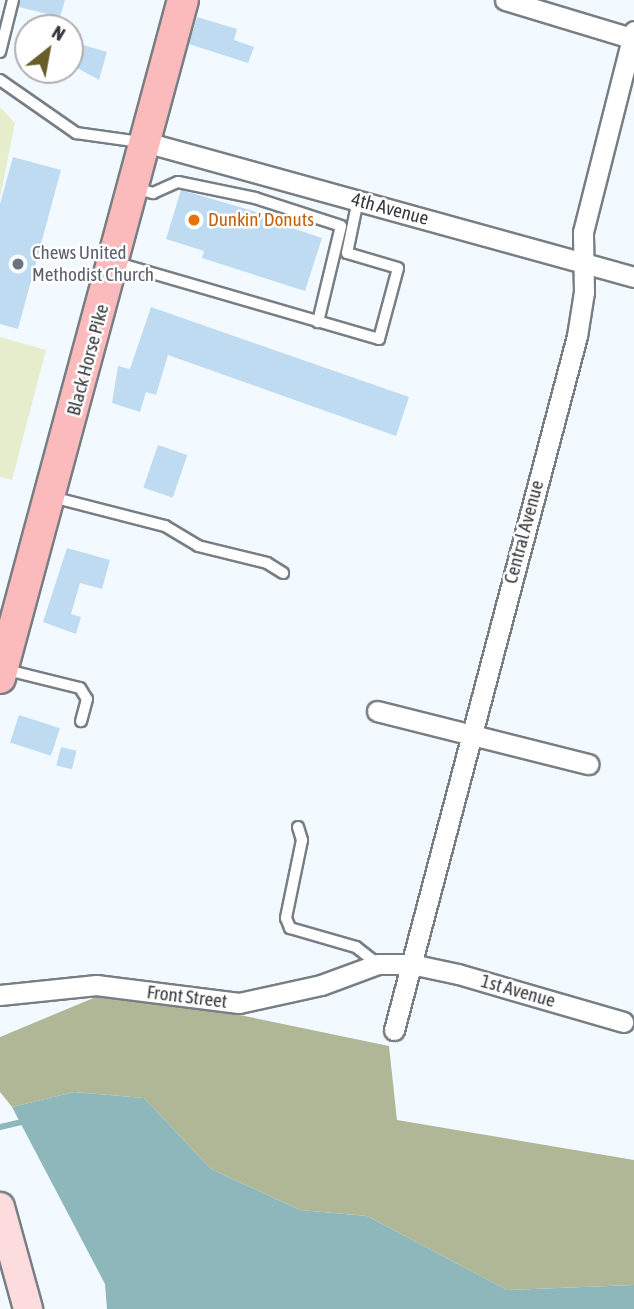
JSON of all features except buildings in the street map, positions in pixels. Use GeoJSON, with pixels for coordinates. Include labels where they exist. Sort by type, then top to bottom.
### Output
{"type":"FeatureCollection","features":[{"type":"Feature","properties":{"kind":"main road","name":"Black Horse Pike"},"geometry":{"type":"LineString","coordinates":[[1,674],[51,497],[183,0]]}},
{"type":"Feature","properties":{"kind":"main road"},"geometry":{"type":"LineString","coordinates":[[0,1207],[28,1309]]}},
{"type":"Feature","properties":{"kind":"street"},"geometry":{"type":"LineString","coordinates":[[505,0],[633,36]]}},
{"type":"Feature","properties":{"kind":"street","name":"Central Avenue"},"geometry":{"type":"LineString","coordinates":[[394,1030],[468,736],[577,336],[584,292],[583,232],[633,36]]}},
{"type":"Feature","properties":{"kind":"street","name":"4th Avenue"},"geometry":{"type":"LineString","coordinates":[[145,142],[634,277]]}},
{"type":"Feature","properties":{"kind":"street"},"geometry":{"type":"LineString","coordinates":[[377,710],[468,736],[588,764]]}},
{"type":"Feature","properties":{"kind":"street","name":"Front Street"},"geometry":{"type":"LineString","coordinates":[[0,995],[96,985],[239,1003],[321,985],[378,964],[411,964]]}},
{"type":"Feature","properties":{"kind":"street","name":"1st Avenue"},"geometry":{"type":"LineString","coordinates":[[411,964],[458,974],[623,1022]]}},
{"type":"Feature","properties":{"kind":"lane"},"geometry":{"type":"LineString","coordinates":[[0,52],[13,0]]}},
{"type":"Feature","properties":{"kind":"lane"},"geometry":{"type":"LineString","coordinates":[[0,80],[76,133],[145,142]]}},
{"type":"Feature","properties":{"kind":"lane"},"geometry":{"type":"LineString","coordinates":[[133,188],[153,194],[178,183],[256,198],[341,226],[342,251]]}},
{"type":"Feature","properties":{"kind":"lane"},"geometry":{"type":"LineString","coordinates":[[318,322],[358,200]]}},
{"type":"Feature","properties":{"kind":"lane"},"geometry":{"type":"LineString","coordinates":[[114,262],[379,339],[398,268],[342,251]]}},
{"type":"Feature","properties":{"kind":"lane"},"geometry":{"type":"LineString","coordinates":[[51,497],[165,526],[198,546],[267,563],[283,573]]}},
{"type":"Feature","properties":{"kind":"lane"},"geometry":{"type":"LineString","coordinates":[[1,674],[80,688],[87,699],[81,721]]}},
{"type":"Feature","properties":{"kind":"lane"},"geometry":{"type":"LineString","coordinates":[[298,827],[302,840],[286,918],[290,928],[356,947],[378,964]]}},
{"type":"Feature","properties":{"kind":"green space"},"geometry":{"type":"Polygon","coordinates":[[[0,107],[15,123],[0,198],[0,107]]]}},
{"type":"Feature","properties":{"kind":"green space"},"geometry":{"type":"Polygon","coordinates":[[[0,337],[46,350],[12,480],[0,477],[0,337]]]}},
{"type":"Feature","properties":{"kind":"green space"},"geometry":{"type":"Polygon","coordinates":[[[115,989],[389,1046],[397,1120],[634,1160],[634,1285],[507,1290],[367,1216],[300,1210],[211,1169],[144,1098],[74,1092],[12,1107],[0,1092],[0,1037],[115,989]]]}},
{"type":"Feature","properties":{"kind":"water"},"geometry":{"type":"Polygon","coordinates":[[[74,1092],[144,1098],[211,1169],[300,1210],[367,1216],[507,1290],[634,1285],[634,1309],[107,1309],[105,1284],[12,1107],[74,1092]]]}},
{"type":"Feature","properties":{"kind":"waterway"},"geometry":{"type":"LineString","coordinates":[[0,1127],[25,1121]]}},
{"type":"Feature","properties":{"kind":"place","name":"Dunkin' Donuts"},"geometry":{"type":"Point","coordinates":[194,220]}},
{"type":"Feature","properties":{"kind":"place","name":"Chews United Methodist Church"},"geometry":{"type":"Point","coordinates":[18,264]}}]}
